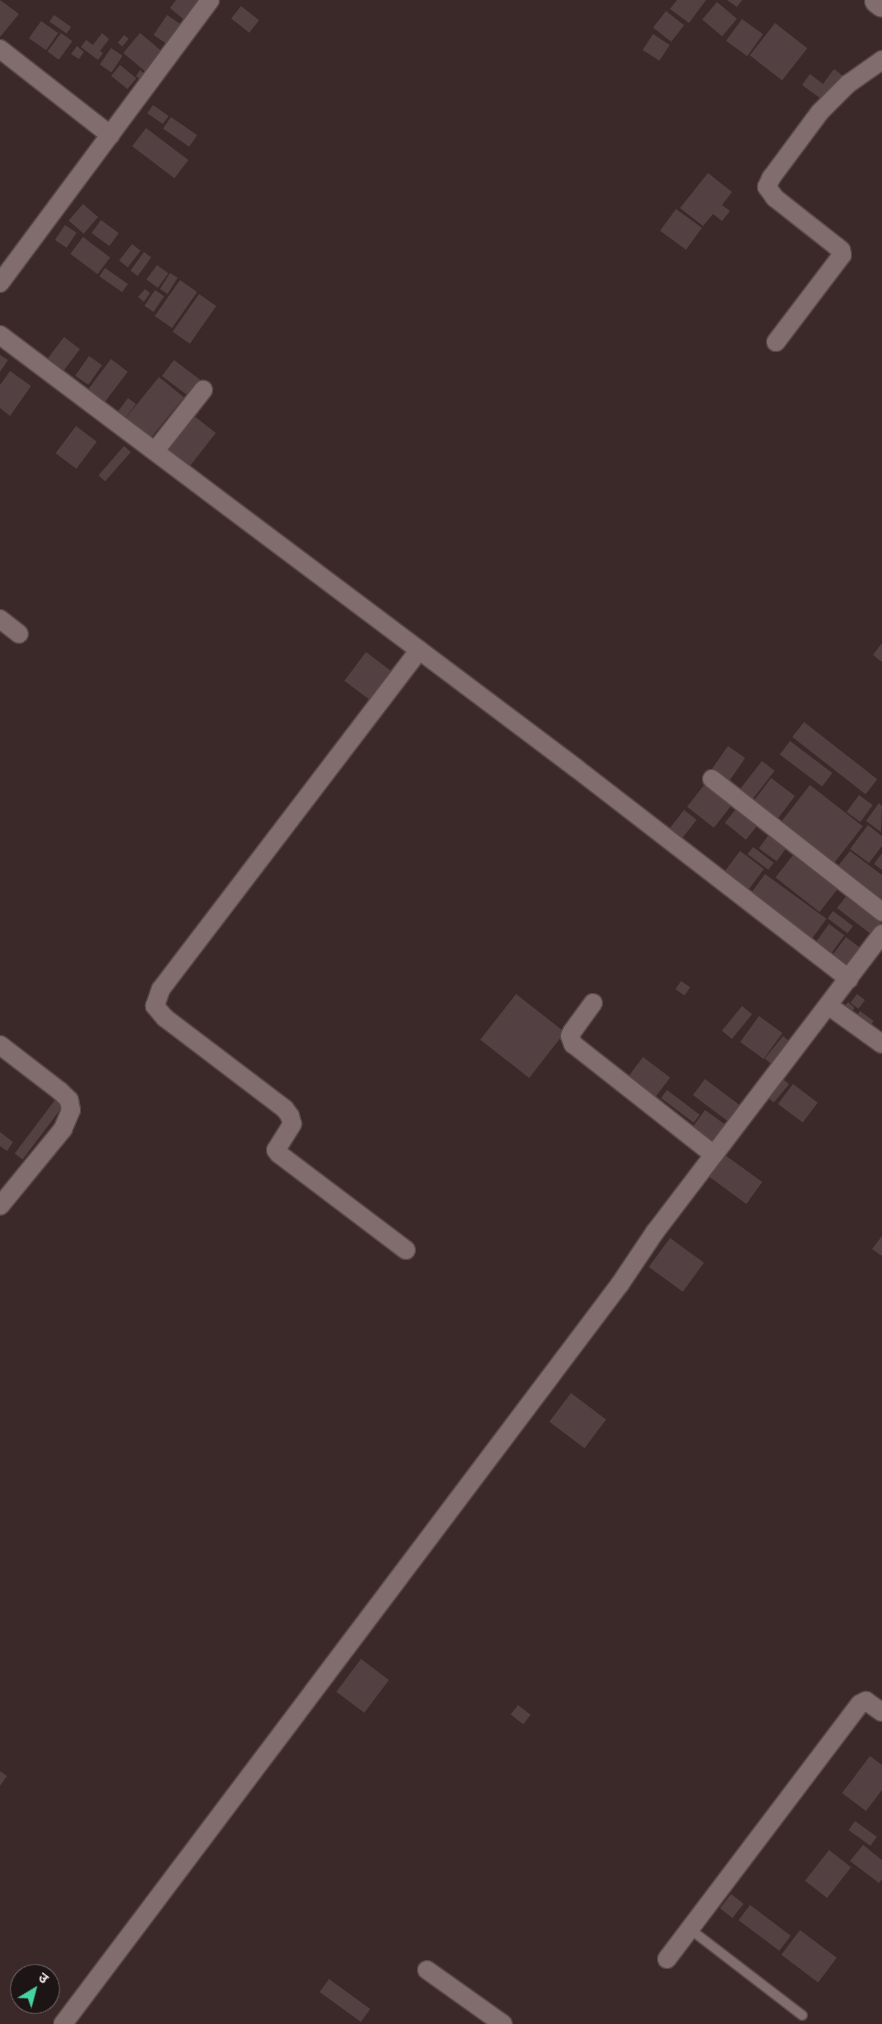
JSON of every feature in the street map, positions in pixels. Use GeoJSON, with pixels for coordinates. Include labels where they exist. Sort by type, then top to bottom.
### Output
{"type":"FeatureCollection","features":[{"type":"Feature","properties":{"kind":"main road"},"geometry":{"type":"LineString","coordinates":[[877,0],[882,4]]}},
{"type":"Feature","properties":{"kind":"street"},"geometry":{"type":"LineString","coordinates":[[0,283],[210,0]]}},
{"type":"Feature","properties":{"kind":"street"},"geometry":{"type":"LineString","coordinates":[[0,49],[110,135]]}},
{"type":"Feature","properties":{"kind":"street"},"geometry":{"type":"LineString","coordinates":[[776,342],[842,255],[841,250],[775,198],[767,187],[803,133],[854,80],[882,60]]}},
{"type":"Feature","properties":{"kind":"street"},"geometry":{"type":"LineString","coordinates":[[0,335],[419,650],[849,978]]}},
{"type":"Feature","properties":{"kind":"street"},"geometry":{"type":"LineString","coordinates":[[155,451],[204,390]]}},
{"type":"Feature","properties":{"kind":"street"},"geometry":{"type":"LineString","coordinates":[[0,620],[19,634]]}},
{"type":"Feature","properties":{"kind":"street"},"geometry":{"type":"LineString","coordinates":[[406,1250],[279,1154],[276,1150],[292,1124],[290,1116],[285,1109],[165,1018],[155,1006],[161,990],[419,650]]}},
{"type":"Feature","properties":{"kind":"street"},"geometry":{"type":"LineString","coordinates":[[712,779],[882,912]]}},
{"type":"Feature","properties":{"kind":"street"},"geometry":{"type":"LineString","coordinates":[[63,2024],[620,1284],[655,1232],[882,934]]}},
{"type":"Feature","properties":{"kind":"street"},"geometry":{"type":"LineString","coordinates":[[593,1003],[570,1036],[573,1044],[714,1155]]}},
{"type":"Feature","properties":{"kind":"street"},"geometry":{"type":"LineString","coordinates":[[829,1006],[882,1044]]}},
{"type":"Feature","properties":{"kind":"street"},"geometry":{"type":"LineString","coordinates":[[0,1045],[60,1091],[69,1100],[71,1110],[63,1129],[0,1206]]}},
{"type":"Feature","properties":{"kind":"street"},"geometry":{"type":"LineString","coordinates":[[667,1959],[860,1704],[866,1701],[882,1712]]}},
{"type":"Feature","properties":{"kind":"street"},"geometry":{"type":"LineString","coordinates":[[427,1970],[503,2024]]}},
{"type":"Feature","properties":{"kind":"lane"},"geometry":{"type":"LineString","coordinates":[[690,1929],[802,2014]]}},
{"type":"Feature","properties":{"kind":"building"},"geometry":{"type":"Polygon","coordinates":[[[0,0],[19,14],[0,37],[0,0]]]}},
{"type":"Feature","properties":{"kind":"building"},"geometry":{"type":"Polygon","coordinates":[[[176,0],[198,0],[204,5],[189,24],[170,8],[176,0]]]}},
{"type":"Feature","properties":{"kind":"building"},"geometry":{"type":"Polygon","coordinates":[[[677,0],[706,0],[689,23],[670,9],[677,0]]]}},
{"type":"Feature","properties":{"kind":"building"},"geometry":{"type":"Polygon","coordinates":[[[727,0],[742,0],[737,7],[727,0]]]}},
{"type":"Feature","properties":{"kind":"building"},"geometry":{"type":"Polygon","coordinates":[[[717,2],[737,19],[722,36],[702,20],[717,2]]]}},
{"type":"Feature","properties":{"kind":"building"},"geometry":{"type":"Polygon","coordinates":[[[241,6],[259,20],[249,33],[231,19],[241,6]]]}},
{"type":"Feature","properties":{"kind":"building"},"geometry":{"type":"Polygon","coordinates":[[[666,11],[684,25],[671,42],[653,28],[666,11]]]}},
{"type":"Feature","properties":{"kind":"building"},"geometry":{"type":"Polygon","coordinates":[[[54,15],[71,27],[67,34],[49,22],[54,15]]]}},
{"type":"Feature","properties":{"kind":"building"},"geometry":{"type":"Polygon","coordinates":[[[167,15],[185,27],[172,47],[154,35],[167,15]]]}},
{"type":"Feature","properties":{"kind":"building"},"geometry":{"type":"Polygon","coordinates":[[[742,19],[763,34],[747,56],[726,41],[742,19]]]}},
{"type":"Feature","properties":{"kind":"building"},"geometry":{"type":"Polygon","coordinates":[[[41,21],[58,33],[46,50],[29,38],[41,21]]]}},
{"type":"Feature","properties":{"kind":"building"},"geometry":{"type":"Polygon","coordinates":[[[775,23],[807,48],[782,81],[750,55],[775,23]]]}},
{"type":"Feature","properties":{"kind":"building"},"geometry":{"type":"Polygon","coordinates":[[[61,33],[72,41],[59,60],[47,52],[61,33]]]}},
{"type":"Feature","properties":{"kind":"building"},"geometry":{"type":"Polygon","coordinates":[[[102,33],[109,39],[100,51],[103,53],[98,60],[81,47],[86,40],[93,45],[102,33]]]}},
{"type":"Feature","properties":{"kind":"building"},"geometry":{"type":"Polygon","coordinates":[[[140,33],[163,52],[146,72],[123,53],[140,33]]]}},
{"type":"Feature","properties":{"kind":"building"},"geometry":{"type":"Polygon","coordinates":[[[653,34],[670,45],[659,61],[643,50],[653,34]]]}},
{"type":"Feature","properties":{"kind":"building"},"geometry":{"type":"Polygon","coordinates":[[[124,35],[129,39],[122,47],[118,43],[124,35]]]}},
{"type":"Feature","properties":{"kind":"building"},"geometry":{"type":"Polygon","coordinates":[[[77,46],[84,52],[79,59],[71,54],[77,46]]]}},
{"type":"Feature","properties":{"kind":"building"},"geometry":{"type":"Polygon","coordinates":[[[111,48],[123,56],[111,72],[100,65],[111,48]]]}},
{"type":"Feature","properties":{"kind":"building"},"geometry":{"type":"Polygon","coordinates":[[[120,65],[136,78],[128,89],[111,76],[120,65]]]}},
{"type":"Feature","properties":{"kind":"building"},"geometry":{"type":"Polygon","coordinates":[[[834,69],[843,76],[824,101],[802,85],[810,74],[823,84],[834,69]]]}},
{"type":"Feature","properties":{"kind":"building"},"geometry":{"type":"Polygon","coordinates":[[[140,70],[148,77],[144,82],[136,76],[140,70]]]}},
{"type":"Feature","properties":{"kind":"building"},"geometry":{"type":"Polygon","coordinates":[[[153,105],[169,116],[163,124],[147,113],[153,105]]]}},
{"type":"Feature","properties":{"kind":"building"},"geometry":{"type":"Polygon","coordinates":[[[171,117],[197,135],[189,147],[163,128],[171,117]]]}},
{"type":"Feature","properties":{"kind":"building"},"geometry":{"type":"Polygon","coordinates":[[[146,128],[188,160],[174,178],[132,146],[146,128]]]}},
{"type":"Feature","properties":{"kind":"building"},"geometry":{"type":"Polygon","coordinates":[[[708,173],[732,192],[722,205],[730,211],[722,221],[713,214],[703,226],[680,208],[708,173]]]}},
{"type":"Feature","properties":{"kind":"building"},"geometry":{"type":"Polygon","coordinates":[[[83,204],[98,217],[84,234],[69,221],[83,204]]]}},
{"type":"Feature","properties":{"kind":"building"},"geometry":{"type":"Polygon","coordinates":[[[676,209],[702,228],[686,250],[660,231],[676,209]]]}},
{"type":"Feature","properties":{"kind":"building"},"geometry":{"type":"Polygon","coordinates":[[[101,220],[119,233],[109,246],[92,233],[101,220]]]}},
{"type":"Feature","properties":{"kind":"building"},"geometry":{"type":"Polygon","coordinates":[[[65,225],[77,233],[67,248],[55,240],[65,225]]]}},
{"type":"Feature","properties":{"kind":"building"},"geometry":{"type":"Polygon","coordinates":[[[83,237],[110,257],[98,274],[70,254],[83,237]]]}},
{"type":"Feature","properties":{"kind":"building"},"geometry":{"type":"Polygon","coordinates":[[[132,244],[141,251],[128,267],[119,261],[132,244]]]}},
{"type":"Feature","properties":{"kind":"building"},"geometry":{"type":"Polygon","coordinates":[[[144,252],[151,257],[138,276],[130,271],[144,252]]]}},
{"type":"Feature","properties":{"kind":"building"},"geometry":{"type":"Polygon","coordinates":[[[157,265],[168,273],[158,288],[146,280],[157,265]]]}},
{"type":"Feature","properties":{"kind":"building"},"geometry":{"type":"Polygon","coordinates":[[[105,268],[128,284],[122,292],[99,276],[105,268]]]}},
{"type":"Feature","properties":{"kind":"building"},"geometry":{"type":"Polygon","coordinates":[[[170,273],[178,278],[168,294],[160,289],[170,273]]]}},
{"type":"Feature","properties":{"kind":"building"},"geometry":{"type":"Polygon","coordinates":[[[180,280],[197,292],[172,328],[155,316],[180,280]]]}},
{"type":"Feature","properties":{"kind":"building"},"geometry":{"type":"Polygon","coordinates":[[[145,289],[150,293],[144,302],[138,297],[145,289]]]}},
{"type":"Feature","properties":{"kind":"building"},"geometry":{"type":"Polygon","coordinates":[[[155,290],[164,296],[153,312],[144,306],[155,290]]]}},
{"type":"Feature","properties":{"kind":"building"},"geometry":{"type":"Polygon","coordinates":[[[199,294],[216,306],[190,344],[173,332],[199,294]]]}},
{"type":"Feature","properties":{"kind":"building"},"geometry":{"type":"Polygon","coordinates":[[[64,337],[80,349],[64,371],[48,359],[64,337]]]}},
{"type":"Feature","properties":{"kind":"building"},"geometry":{"type":"Polygon","coordinates":[[[0,355],[8,360],[0,372],[0,355]]]}},
{"type":"Feature","properties":{"kind":"building"},"geometry":{"type":"Polygon","coordinates":[[[89,356],[102,365],[88,385],[75,376],[89,356]]]}},
{"type":"Feature","properties":{"kind":"building"},"geometry":{"type":"Polygon","coordinates":[[[111,359],[128,372],[104,404],[87,391],[111,359]]]}},
{"type":"Feature","properties":{"kind":"building"},"geometry":{"type":"Polygon","coordinates":[[[174,360],[203,382],[191,398],[162,376],[174,360]]]}},
{"type":"Feature","properties":{"kind":"building"},"geometry":{"type":"Polygon","coordinates":[[[10,371],[31,386],[10,416],[0,408],[0,385],[10,371]]]}},
{"type":"Feature","properties":{"kind":"building"},"geometry":{"type":"Polygon","coordinates":[[[159,377],[184,397],[147,443],[122,423],[159,377]]]}},
{"type":"Feature","properties":{"kind":"building"},"geometry":{"type":"Polygon","coordinates":[[[128,398],[136,404],[125,418],[117,412],[128,398]]]}},
{"type":"Feature","properties":{"kind":"building"},"geometry":{"type":"Polygon","coordinates":[[[189,412],[216,433],[189,468],[162,447],[189,412]]]}},
{"type":"Feature","properties":{"kind":"building"},"geometry":{"type":"Polygon","coordinates":[[[76,426],[97,442],[76,469],[56,453],[76,426]]]}},
{"type":"Feature","properties":{"kind":"building"},"geometry":{"type":"Polygon","coordinates":[[[124,446],[131,452],[105,481],[98,475],[124,446]]]}},
{"type":"Feature","properties":{"kind":"building"},"geometry":{"type":"Polygon","coordinates":[[[882,643],[882,662],[873,655],[882,643]]]}},
{"type":"Feature","properties":{"kind":"building"},"geometry":{"type":"Polygon","coordinates":[[[366,652],[391,671],[369,699],[344,681],[366,652]]]}},
{"type":"Feature","properties":{"kind":"building"},"geometry":{"type":"Polygon","coordinates":[[[804,722],[877,779],[866,794],[792,737],[804,722]]]}},
{"type":"Feature","properties":{"kind":"building"},"geometry":{"type":"Polygon","coordinates":[[[790,741],[832,773],[822,786],[780,755],[790,741]]]}},
{"type":"Feature","properties":{"kind":"building"},"geometry":{"type":"Polygon","coordinates":[[[728,746],[745,758],[726,786],[708,774],[728,746]]]}},
{"type":"Feature","properties":{"kind":"building"},"geometry":{"type":"Polygon","coordinates":[[[762,761],[775,771],[749,803],[737,793],[762,761]]]}},
{"type":"Feature","properties":{"kind":"building"},"geometry":{"type":"Polygon","coordinates":[[[771,778],[795,796],[776,822],[752,804],[771,778]]]}},
{"type":"Feature","properties":{"kind":"building"},"geometry":{"type":"Polygon","coordinates":[[[708,780],[735,801],[714,828],[687,807],[708,780]]]}},
{"type":"Feature","properties":{"kind":"building"},"geometry":{"type":"Polygon","coordinates":[[[810,785],[863,826],[829,870],[776,828],[810,785]]]}},
{"type":"Feature","properties":{"kind":"building"},"geometry":{"type":"Polygon","coordinates":[[[859,795],[873,805],[860,822],[847,812],[859,795]]]}},
{"type":"Feature","properties":{"kind":"building"},"geometry":{"type":"Polygon","coordinates":[[[879,803],[882,806],[881,832],[866,821],[879,803]]]}},
{"type":"Feature","properties":{"kind":"building"},"geometry":{"type":"Polygon","coordinates":[[[740,804],[761,821],[746,840],[725,823],[740,804]]]}},
{"type":"Feature","properties":{"kind":"building"},"geometry":{"type":"Polygon","coordinates":[[[684,810],[697,820],[678,843],[666,834],[684,810]]]}},
{"type":"Feature","properties":{"kind":"building"},"geometry":{"type":"Polygon","coordinates":[[[868,825],[882,836],[882,846],[869,863],[850,849],[868,825]]]}},
{"type":"Feature","properties":{"kind":"building"},"geometry":{"type":"Polygon","coordinates":[[[770,833],[788,846],[777,861],[759,848],[770,833]]]}},
{"type":"Feature","properties":{"kind":"building"},"geometry":{"type":"Polygon","coordinates":[[[753,847],[774,863],[768,870],[748,854],[753,847]]]}},
{"type":"Feature","properties":{"kind":"building"},"geometry":{"type":"Polygon","coordinates":[[[797,850],[841,884],[820,912],[775,878],[797,850]]]}},
{"type":"Feature","properties":{"kind":"building"},"geometry":{"type":"Polygon","coordinates":[[[740,851],[764,869],[746,893],[722,875],[740,851]]]}},
{"type":"Feature","properties":{"kind":"building"},"geometry":{"type":"Polygon","coordinates":[[[850,851],[882,875],[882,907],[834,871],[850,851]]]}},
{"type":"Feature","properties":{"kind":"building"},"geometry":{"type":"Polygon","coordinates":[[[882,853],[882,870],[874,864],[882,853]]]}},
{"type":"Feature","properties":{"kind":"building"},"geometry":{"type":"Polygon","coordinates":[[[765,874],[826,919],[811,941],[749,896],[765,874]]]}},
{"type":"Feature","properties":{"kind":"building"},"geometry":{"type":"Polygon","coordinates":[[[851,890],[882,914],[882,922],[872,935],[837,908],[851,890]]]}},
{"type":"Feature","properties":{"kind":"building"},"geometry":{"type":"Polygon","coordinates":[[[833,911],[853,926],[848,933],[828,918],[833,911]]]}},
{"type":"Feature","properties":{"kind":"building"},"geometry":{"type":"Polygon","coordinates":[[[829,924],[844,935],[827,959],[812,947],[829,924]]]}},
{"type":"Feature","properties":{"kind":"building"},"geometry":{"type":"Polygon","coordinates":[[[846,937],[863,950],[847,970],[830,958],[846,937]]]}},
{"type":"Feature","properties":{"kind":"building"},"geometry":{"type":"Polygon","coordinates":[[[681,981],[690,987],[685,995],[675,989],[681,981]]]}},
{"type":"Feature","properties":{"kind":"building"},"geometry":{"type":"Polygon","coordinates":[[[516,994],[565,1032],[529,1078],[480,1040],[516,994]]]}},
{"type":"Feature","properties":{"kind":"building"},"geometry":{"type":"Polygon","coordinates":[[[857,994],[865,1000],[858,1009],[850,1003],[857,994]]]}},
{"type":"Feature","properties":{"kind":"building"},"geometry":{"type":"Polygon","coordinates":[[[848,1002],[855,1008],[848,1016],[841,1010],[848,1002]]]}},
{"type":"Feature","properties":{"kind":"building"},"geometry":{"type":"Polygon","coordinates":[[[742,1006],[752,1014],[732,1039],[722,1031],[742,1006]]]}},
{"type":"Feature","properties":{"kind":"building"},"geometry":{"type":"Polygon","coordinates":[[[860,1011],[874,1021],[866,1032],[852,1022],[860,1011]]]}},
{"type":"Feature","properties":{"kind":"building"},"geometry":{"type":"Polygon","coordinates":[[[759,1016],[782,1033],[764,1059],[740,1042],[759,1016]]]}},
{"type":"Feature","properties":{"kind":"building"},"geometry":{"type":"Polygon","coordinates":[[[783,1036],[793,1044],[775,1067],[765,1059],[783,1036]]]}},
{"type":"Feature","properties":{"kind":"building"},"geometry":{"type":"Polygon","coordinates":[[[643,1057],[670,1077],[653,1101],[626,1080],[643,1057]]]}},
{"type":"Feature","properties":{"kind":"building"},"geometry":{"type":"Polygon","coordinates":[[[705,1079],[741,1106],[729,1122],[693,1095],[705,1079]]]}},
{"type":"Feature","properties":{"kind":"building"},"geometry":{"type":"Polygon","coordinates":[[[783,1079],[789,1084],[774,1103],[768,1097],[783,1079]]]}},
{"type":"Feature","properties":{"kind":"building"},"geometry":{"type":"Polygon","coordinates":[[[793,1084],[818,1103],[803,1123],[778,1104],[793,1084]]]}},
{"type":"Feature","properties":{"kind":"building"},"geometry":{"type":"Polygon","coordinates":[[[667,1090],[700,1115],[694,1123],[661,1098],[667,1090]]]}},
{"type":"Feature","properties":{"kind":"building"},"geometry":{"type":"Polygon","coordinates":[[[58,1096],[66,1102],[23,1160],[15,1154],[58,1096]]]}},
{"type":"Feature","properties":{"kind":"building"},"geometry":{"type":"Polygon","coordinates":[[[705,1110],[728,1127],[713,1148],[690,1131],[705,1110]]]}},
{"type":"Feature","properties":{"kind":"building"},"geometry":{"type":"Polygon","coordinates":[[[0,1132],[13,1142],[7,1151],[0,1146],[0,1132]]]}},
{"type":"Feature","properties":{"kind":"building"},"geometry":{"type":"Polygon","coordinates":[[[725,1155],[762,1182],[746,1204],[709,1177],[725,1155]]]}},
{"type":"Feature","properties":{"kind":"building"},"geometry":{"type":"Polygon","coordinates":[[[882,1236],[882,1256],[872,1249],[882,1236]]]}},
{"type":"Feature","properties":{"kind":"building"},"geometry":{"type":"Polygon","coordinates":[[[670,1238],[704,1263],[683,1292],[649,1267],[670,1238]]]}},
{"type":"Feature","properties":{"kind":"building"},"geometry":{"type":"Polygon","coordinates":[[[571,1393],[606,1419],[584,1448],[549,1422],[571,1393]]]}},
{"type":"Feature","properties":{"kind":"building"},"geometry":{"type":"Polygon","coordinates":[[[361,1659],[389,1680],[364,1713],[336,1692],[361,1659]]]}},
{"type":"Feature","properties":{"kind":"building"},"geometry":{"type":"Polygon","coordinates":[[[518,1705],[531,1715],[523,1724],[511,1714],[518,1705]]]}},
{"type":"Feature","properties":{"kind":"building"},"geometry":{"type":"Polygon","coordinates":[[[870,1756],[882,1765],[882,1790],[866,1811],[842,1793],[870,1756]]]}},
{"type":"Feature","properties":{"kind":"building"},"geometry":{"type":"Polygon","coordinates":[[[0,1771],[7,1776],[0,1786],[0,1771]]]}},
{"type":"Feature","properties":{"kind":"building"},"geometry":{"type":"Polygon","coordinates":[[[855,1821],[877,1837],[870,1846],[849,1830],[855,1821]]]}},
{"type":"Feature","properties":{"kind":"building"},"geometry":{"type":"Polygon","coordinates":[[[863,1845],[882,1860],[882,1879],[879,1883],[850,1861],[863,1845]]]}},
{"type":"Feature","properties":{"kind":"building"},"geometry":{"type":"Polygon","coordinates":[[[829,1850],[851,1867],[827,1898],[805,1881],[829,1850]]]}},
{"type":"Feature","properties":{"kind":"building"},"geometry":{"type":"Polygon","coordinates":[[[731,1894],[744,1904],[733,1918],[720,1908],[731,1894]]]}},
{"type":"Feature","properties":{"kind":"building"},"geometry":{"type":"Polygon","coordinates":[[[750,1905],[791,1936],[779,1951],[739,1920],[750,1905]]]}},
{"type":"Feature","properties":{"kind":"building"},"geometry":{"type":"Polygon","coordinates":[[[800,1930],[837,1958],[818,1982],[781,1955],[800,1930]]]}},
{"type":"Feature","properties":{"kind":"building"},"geometry":{"type":"Polygon","coordinates":[[[329,1979],[370,2009],[361,2022],[320,1992],[329,1979]]]}}]}
